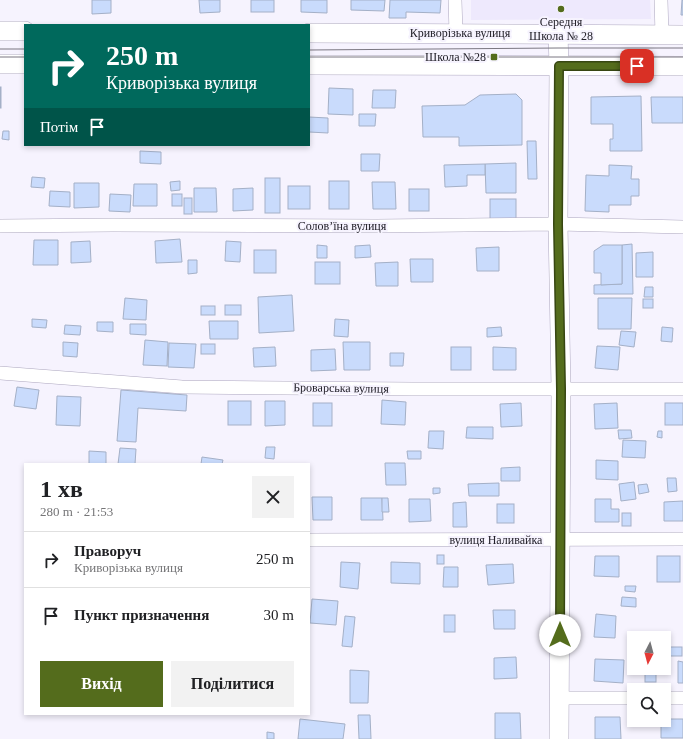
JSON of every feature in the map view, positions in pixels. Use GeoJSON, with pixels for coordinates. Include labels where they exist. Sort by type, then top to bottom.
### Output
{"type":"FeatureCollection","features":[{"type":"Feature","properties":{"kind":"main road"},"geometry":{"type":"LineString","coordinates":[[0,31],[24,31]]}},
{"type":"Feature","properties":{"kind":"main road","name":"Криворізька вулиця"},"geometry":{"type":"LineString","coordinates":[[310,33],[683,35]]}},
{"type":"Feature","properties":{"kind":"main road"},"geometry":{"type":"LineString","coordinates":[[558,34],[558,224],[561,389],[559,739]]}},
{"type":"Feature","properties":{"kind":"main road"},"geometry":{"type":"LineString","coordinates":[[0,64],[24,64]]}},
{"type":"Feature","properties":{"kind":"main road"},"geometry":{"type":"LineString","coordinates":[[310,65],[683,66]]}},
{"type":"Feature","properties":{"kind":"street"},"geometry":{"type":"LineString","coordinates":[[455,0],[456,33]]}},
{"type":"Feature","properties":{"kind":"street"},"geometry":{"type":"LineString","coordinates":[[661,0],[662,35]]}},
{"type":"Feature","properties":{"kind":"street","name":"Соловʼїна вулиця"},"geometry":{"type":"LineString","coordinates":[[0,226],[377,226],[558,224],[683,227]]}},
{"type":"Feature","properties":{"kind":"street","name":"Броварська вулиця"},"geometry":{"type":"LineString","coordinates":[[0,373],[182,387],[683,389]]}},
{"type":"Feature","properties":{"kind":"street","name":"вулиця Наливайка"},"geometry":{"type":"LineString","coordinates":[[310,540],[683,539]]}},
{"type":"Feature","properties":{"kind":"street"},"geometry":{"type":"LineString","coordinates":[[559,698],[627,698]]}},
{"type":"Feature","properties":{"kind":"street"},"geometry":{"type":"LineString","coordinates":[[671,698],[683,698]]}},
{"type":"Feature","properties":{"kind":"shaded area","name":"Середня Школа № 28"},"geometry":{"type":"Polygon","coordinates":[[[471,0],[650,0],[651,19],[471,20],[471,0]]]}},
{"type":"Feature","properties":{"kind":"building"},"geometry":{"type":"Polygon","coordinates":[[[92,0],[111,0],[111,13],[92,14],[92,0]]]}},
{"type":"Feature","properties":{"kind":"building"},"geometry":{"type":"Polygon","coordinates":[[[199,0],[220,0],[220,12],[200,13],[199,0]]]}},
{"type":"Feature","properties":{"kind":"building"},"geometry":{"type":"Polygon","coordinates":[[[251,0],[274,0],[274,12],[251,12],[251,0]]]}},
{"type":"Feature","properties":{"kind":"building"},"geometry":{"type":"Polygon","coordinates":[[[301,0],[327,0],[327,13],[301,12],[301,0]]]}},
{"type":"Feature","properties":{"kind":"building"},"geometry":{"type":"Polygon","coordinates":[[[351,0],[385,0],[384,11],[351,10],[351,0]]]}},
{"type":"Feature","properties":{"kind":"building"},"geometry":{"type":"Polygon","coordinates":[[[390,0],[441,0],[440,13],[406,12],[406,18],[389,18],[390,0]]]}},
{"type":"Feature","properties":{"kind":"building"},"geometry":{"type":"Polygon","coordinates":[[[682,0],[683,15],[681,15],[682,0]]]}},
{"type":"Feature","properties":{"kind":"building"},"geometry":{"type":"Polygon","coordinates":[[[1,87],[1,108],[0,108],[1,87]]]}},
{"type":"Feature","properties":{"kind":"building"},"geometry":{"type":"Polygon","coordinates":[[[329,88],[353,89],[353,115],[328,114],[329,88]]]}},
{"type":"Feature","properties":{"kind":"building"},"geometry":{"type":"Polygon","coordinates":[[[373,90],[396,90],[395,108],[372,108],[373,90]]]}},
{"type":"Feature","properties":{"kind":"building"},"geometry":{"type":"Polygon","coordinates":[[[516,94],[522,100],[522,145],[459,146],[459,137],[423,137],[422,106],[465,105],[480,95],[516,94]]]}},
{"type":"Feature","properties":{"kind":"building"},"geometry":{"type":"Polygon","coordinates":[[[641,96],[642,151],[610,151],[610,139],[613,139],[613,124],[591,124],[591,97],[641,96]]]}},
{"type":"Feature","properties":{"kind":"building"},"geometry":{"type":"Polygon","coordinates":[[[651,97],[683,97],[683,123],[652,123],[651,97]]]}},
{"type":"Feature","properties":{"kind":"building"},"geometry":{"type":"Polygon","coordinates":[[[359,114],[376,114],[375,126],[359,126],[359,114]]]}},
{"type":"Feature","properties":{"kind":"building"},"geometry":{"type":"Polygon","coordinates":[[[310,117],[328,118],[328,133],[310,132],[310,117]]]}},
{"type":"Feature","properties":{"kind":"building"},"geometry":{"type":"Polygon","coordinates":[[[3,131],[9,131],[9,140],[2,139],[3,131]]]}},
{"type":"Feature","properties":{"kind":"building"},"geometry":{"type":"Polygon","coordinates":[[[527,141],[536,141],[537,179],[528,179],[527,141]]]}},
{"type":"Feature","properties":{"kind":"building"},"geometry":{"type":"Polygon","coordinates":[[[140,151],[161,152],[161,164],[140,163],[140,151]]]}},
{"type":"Feature","properties":{"kind":"building"},"geometry":{"type":"Polygon","coordinates":[[[361,154],[380,154],[379,171],[361,171],[361,154]]]}},
{"type":"Feature","properties":{"kind":"building"},"geometry":{"type":"Polygon","coordinates":[[[516,163],[516,193],[486,193],[485,164],[516,163]]]}},
{"type":"Feature","properties":{"kind":"building"},"geometry":{"type":"Polygon","coordinates":[[[485,164],[485,175],[467,175],[467,186],[445,187],[444,165],[485,164]]]}},
{"type":"Feature","properties":{"kind":"building"},"geometry":{"type":"Polygon","coordinates":[[[609,165],[632,166],[631,179],[639,179],[639,196],[631,196],[631,205],[609,205],[609,212],[585,211],[586,175],[609,176],[609,165]]]}},
{"type":"Feature","properties":{"kind":"building"},"geometry":{"type":"Polygon","coordinates":[[[32,177],[45,178],[44,188],[31,187],[32,177]]]}},
{"type":"Feature","properties":{"kind":"building"},"geometry":{"type":"Polygon","coordinates":[[[265,178],[280,178],[280,213],[265,213],[265,178]]]}},
{"type":"Feature","properties":{"kind":"building"},"geometry":{"type":"Polygon","coordinates":[[[180,181],[180,190],[171,191],[170,182],[180,181]]]}},
{"type":"Feature","properties":{"kind":"building"},"geometry":{"type":"Polygon","coordinates":[[[329,181],[349,181],[349,209],[329,209],[329,181]]]}},
{"type":"Feature","properties":{"kind":"building"},"geometry":{"type":"Polygon","coordinates":[[[372,182],[395,182],[396,209],[373,209],[372,182]]]}},
{"type":"Feature","properties":{"kind":"building"},"geometry":{"type":"Polygon","coordinates":[[[74,183],[99,183],[99,207],[74,208],[74,183]]]}},
{"type":"Feature","properties":{"kind":"building"},"geometry":{"type":"Polygon","coordinates":[[[134,184],[157,184],[157,206],[133,206],[134,184]]]}},
{"type":"Feature","properties":{"kind":"building"},"geometry":{"type":"Polygon","coordinates":[[[288,186],[310,186],[310,209],[288,209],[288,186]]]}},
{"type":"Feature","properties":{"kind":"building"},"geometry":{"type":"Polygon","coordinates":[[[194,188],[216,188],[217,212],[194,212],[194,188]]]}},
{"type":"Feature","properties":{"kind":"building"},"geometry":{"type":"Polygon","coordinates":[[[253,188],[253,210],[233,211],[233,189],[253,188]]]}},
{"type":"Feature","properties":{"kind":"building"},"geometry":{"type":"Polygon","coordinates":[[[409,189],[429,189],[429,211],[409,211],[409,189]]]}},
{"type":"Feature","properties":{"kind":"building"},"geometry":{"type":"Polygon","coordinates":[[[50,191],[70,192],[70,207],[49,206],[50,191]]]}},
{"type":"Feature","properties":{"kind":"building"},"geometry":{"type":"Polygon","coordinates":[[[110,194],[131,195],[130,212],[109,211],[110,194]]]}},
{"type":"Feature","properties":{"kind":"building"},"geometry":{"type":"Polygon","coordinates":[[[172,194],[182,194],[182,206],[172,206],[172,194]]]}},
{"type":"Feature","properties":{"kind":"building"},"geometry":{"type":"Polygon","coordinates":[[[184,198],[192,198],[192,214],[184,214],[184,198]]]}},
{"type":"Feature","properties":{"kind":"building"},"geometry":{"type":"Polygon","coordinates":[[[490,199],[516,199],[516,219],[490,219],[490,199]]]}},
{"type":"Feature","properties":{"kind":"building"},"geometry":{"type":"Polygon","coordinates":[[[180,239],[182,262],[156,263],[155,241],[180,239]]]}},
{"type":"Feature","properties":{"kind":"building"},"geometry":{"type":"Polygon","coordinates":[[[34,240],[58,240],[58,265],[33,265],[34,240]]]}},
{"type":"Feature","properties":{"kind":"building"},"geometry":{"type":"Polygon","coordinates":[[[90,241],[91,262],[71,263],[71,242],[90,241]]]}},
{"type":"Feature","properties":{"kind":"building"},"geometry":{"type":"Polygon","coordinates":[[[226,241],[241,242],[240,262],[225,261],[226,241]]]}},
{"type":"Feature","properties":{"kind":"building"},"geometry":{"type":"Polygon","coordinates":[[[632,244],[633,294],[594,294],[594,285],[622,284],[622,245],[632,244]]]}},
{"type":"Feature","properties":{"kind":"building"},"geometry":{"type":"Polygon","coordinates":[[[317,245],[327,246],[327,258],[317,258],[317,245]]]}},
{"type":"Feature","properties":{"kind":"building"},"geometry":{"type":"Polygon","coordinates":[[[370,245],[371,257],[355,258],[355,246],[370,245]]]}},
{"type":"Feature","properties":{"kind":"building"},"geometry":{"type":"Polygon","coordinates":[[[603,245],[622,245],[622,284],[601,285],[601,273],[594,273],[594,251],[603,245]]]}},
{"type":"Feature","properties":{"kind":"building"},"geometry":{"type":"Polygon","coordinates":[[[499,247],[499,271],[477,271],[476,248],[499,247]]]}},
{"type":"Feature","properties":{"kind":"building"},"geometry":{"type":"Polygon","coordinates":[[[254,250],[276,250],[276,273],[254,273],[254,250]]]}},
{"type":"Feature","properties":{"kind":"building"},"geometry":{"type":"Polygon","coordinates":[[[653,252],[653,277],[636,277],[636,253],[653,252]]]}},
{"type":"Feature","properties":{"kind":"building"},"geometry":{"type":"Polygon","coordinates":[[[410,259],[433,259],[433,282],[411,282],[410,259]]]}},
{"type":"Feature","properties":{"kind":"building"},"geometry":{"type":"Polygon","coordinates":[[[188,260],[197,260],[197,273],[188,274],[188,260]]]}},
{"type":"Feature","properties":{"kind":"building"},"geometry":{"type":"Polygon","coordinates":[[[315,262],[340,262],[340,284],[315,284],[315,262]]]}},
{"type":"Feature","properties":{"kind":"building"},"geometry":{"type":"Polygon","coordinates":[[[398,262],[398,286],[376,286],[375,263],[398,262]]]}},
{"type":"Feature","properties":{"kind":"building"},"geometry":{"type":"Polygon","coordinates":[[[645,287],[653,287],[653,297],[644,297],[645,287]]]}},
{"type":"Feature","properties":{"kind":"building"},"geometry":{"type":"Polygon","coordinates":[[[292,295],[294,331],[259,333],[258,297],[292,295]]]}},
{"type":"Feature","properties":{"kind":"building"},"geometry":{"type":"Polygon","coordinates":[[[125,298],[147,300],[146,320],[123,319],[125,298]]]}},
{"type":"Feature","properties":{"kind":"building"},"geometry":{"type":"Polygon","coordinates":[[[598,298],[632,298],[631,329],[598,329],[598,298]]]}},
{"type":"Feature","properties":{"kind":"building"},"geometry":{"type":"Polygon","coordinates":[[[643,299],[653,299],[653,308],[643,308],[643,299]]]}},
{"type":"Feature","properties":{"kind":"building"},"geometry":{"type":"Polygon","coordinates":[[[225,305],[241,305],[241,315],[225,315],[225,305]]]}},
{"type":"Feature","properties":{"kind":"building"},"geometry":{"type":"Polygon","coordinates":[[[201,306],[215,306],[215,315],[201,315],[201,306]]]}},
{"type":"Feature","properties":{"kind":"building"},"geometry":{"type":"Polygon","coordinates":[[[32,319],[47,320],[46,328],[32,327],[32,319]]]}},
{"type":"Feature","properties":{"kind":"building"},"geometry":{"type":"Polygon","coordinates":[[[335,319],[349,320],[348,337],[334,336],[335,319]]]}},
{"type":"Feature","properties":{"kind":"building"},"geometry":{"type":"Polygon","coordinates":[[[209,321],[238,321],[238,339],[210,339],[209,321]]]}},
{"type":"Feature","properties":{"kind":"building"},"geometry":{"type":"Polygon","coordinates":[[[97,322],[113,322],[113,332],[97,331],[97,322]]]}},
{"type":"Feature","properties":{"kind":"building"},"geometry":{"type":"Polygon","coordinates":[[[130,324],[146,324],[146,335],[130,334],[130,324]]]}},
{"type":"Feature","properties":{"kind":"building"},"geometry":{"type":"Polygon","coordinates":[[[65,325],[81,326],[80,335],[64,334],[65,325]]]}},
{"type":"Feature","properties":{"kind":"building"},"geometry":{"type":"Polygon","coordinates":[[[501,327],[502,336],[487,337],[487,328],[501,327]]]}},
{"type":"Feature","properties":{"kind":"building"},"geometry":{"type":"Polygon","coordinates":[[[662,327],[673,328],[672,342],[661,341],[662,327]]]}},
{"type":"Feature","properties":{"kind":"building"},"geometry":{"type":"Polygon","coordinates":[[[621,331],[636,332],[634,347],[619,345],[621,331]]]}},
{"type":"Feature","properties":{"kind":"building"},"geometry":{"type":"Polygon","coordinates":[[[145,340],[168,342],[167,366],[143,365],[145,340]]]}},
{"type":"Feature","properties":{"kind":"building"},"geometry":{"type":"Polygon","coordinates":[[[63,342],[78,343],[77,357],[63,356],[63,342]]]}},
{"type":"Feature","properties":{"kind":"building"},"geometry":{"type":"Polygon","coordinates":[[[343,342],[370,342],[370,370],[344,370],[343,342]]]}},
{"type":"Feature","properties":{"kind":"building"},"geometry":{"type":"Polygon","coordinates":[[[169,343],[196,344],[194,368],[168,367],[169,343]]]}},
{"type":"Feature","properties":{"kind":"building"},"geometry":{"type":"Polygon","coordinates":[[[201,344],[215,344],[215,354],[201,354],[201,344]]]}},
{"type":"Feature","properties":{"kind":"building"},"geometry":{"type":"Polygon","coordinates":[[[597,346],[620,347],[618,370],[595,368],[597,346]]]}},
{"type":"Feature","properties":{"kind":"building"},"geometry":{"type":"Polygon","coordinates":[[[275,347],[276,366],[254,367],[253,348],[275,347]]]}},
{"type":"Feature","properties":{"kind":"building"},"geometry":{"type":"Polygon","coordinates":[[[451,347],[471,347],[471,370],[451,370],[451,347]]]}},
{"type":"Feature","properties":{"kind":"building"},"geometry":{"type":"Polygon","coordinates":[[[493,347],[516,348],[516,370],[493,370],[493,347]]]}},
{"type":"Feature","properties":{"kind":"building"},"geometry":{"type":"Polygon","coordinates":[[[335,349],[336,370],[311,371],[311,350],[335,349]]]}},
{"type":"Feature","properties":{"kind":"building"},"geometry":{"type":"Polygon","coordinates":[[[390,353],[404,353],[403,366],[390,366],[390,353]]]}},
{"type":"Feature","properties":{"kind":"building"},"geometry":{"type":"Polygon","coordinates":[[[17,387],[39,390],[36,409],[14,406],[17,387]]]}},
{"type":"Feature","properties":{"kind":"building"},"geometry":{"type":"Polygon","coordinates":[[[121,390],[187,395],[186,411],[138,408],[136,442],[117,441],[121,390]]]}},
{"type":"Feature","properties":{"kind":"building"},"geometry":{"type":"Polygon","coordinates":[[[57,396],[81,397],[80,426],[56,425],[57,396]]]}},
{"type":"Feature","properties":{"kind":"building"},"geometry":{"type":"Polygon","coordinates":[[[382,400],[406,402],[405,425],[381,424],[382,400]]]}},
{"type":"Feature","properties":{"kind":"building"},"geometry":{"type":"Polygon","coordinates":[[[228,401],[251,401],[251,425],[228,425],[228,401]]]}},
{"type":"Feature","properties":{"kind":"building"},"geometry":{"type":"Polygon","coordinates":[[[265,401],[285,401],[285,425],[265,426],[265,401]]]}},
{"type":"Feature","properties":{"kind":"building"},"geometry":{"type":"Polygon","coordinates":[[[313,403],[332,403],[332,426],[313,426],[313,403]]]}},
{"type":"Feature","properties":{"kind":"building"},"geometry":{"type":"Polygon","coordinates":[[[521,403],[522,426],[501,427],[500,404],[521,403]]]}},
{"type":"Feature","properties":{"kind":"building"},"geometry":{"type":"Polygon","coordinates":[[[617,403],[618,428],[595,429],[594,404],[617,403]]]}},
{"type":"Feature","properties":{"kind":"building"},"geometry":{"type":"Polygon","coordinates":[[[665,403],[683,403],[683,425],[665,425],[665,403]]]}},
{"type":"Feature","properties":{"kind":"building"},"geometry":{"type":"Polygon","coordinates":[[[467,427],[493,427],[493,439],[466,438],[467,427]]]}},
{"type":"Feature","properties":{"kind":"building"},"geometry":{"type":"Polygon","coordinates":[[[618,430],[631,430],[632,438],[619,439],[618,430]]]}},
{"type":"Feature","properties":{"kind":"building"},"geometry":{"type":"Polygon","coordinates":[[[429,431],[444,431],[443,449],[428,448],[429,431]]]}},
{"type":"Feature","properties":{"kind":"building"},"geometry":{"type":"Polygon","coordinates":[[[658,431],[662,431],[662,438],[657,437],[658,431]]]}},
{"type":"Feature","properties":{"kind":"building"},"geometry":{"type":"Polygon","coordinates":[[[623,440],[646,441],[645,458],[622,457],[623,440]]]}},
{"type":"Feature","properties":{"kind":"building"},"geometry":{"type":"Polygon","coordinates":[[[266,447],[275,447],[274,459],[265,458],[266,447]]]}},
{"type":"Feature","properties":{"kind":"building"},"geometry":{"type":"Polygon","coordinates":[[[120,448],[136,449],[135,463],[118,463],[120,448]]]}},
{"type":"Feature","properties":{"kind":"building"},"geometry":{"type":"Polygon","coordinates":[[[89,451],[106,452],[106,463],[89,463],[89,451]]]}},
{"type":"Feature","properties":{"kind":"building"},"geometry":{"type":"Polygon","coordinates":[[[407,451],[421,451],[421,459],[408,459],[407,451]]]}},
{"type":"Feature","properties":{"kind":"building"},"geometry":{"type":"Polygon","coordinates":[[[202,457],[223,460],[222,463],[201,463],[202,457]]]}},
{"type":"Feature","properties":{"kind":"building"},"geometry":{"type":"Polygon","coordinates":[[[596,460],[618,461],[618,480],[596,479],[596,460]]]}},
{"type":"Feature","properties":{"kind":"building"},"geometry":{"type":"Polygon","coordinates":[[[385,463],[405,463],[406,485],[386,485],[385,463]]]}},
{"type":"Feature","properties":{"kind":"building"},"geometry":{"type":"Polygon","coordinates":[[[520,467],[520,481],[501,481],[501,468],[520,467]]]}},
{"type":"Feature","properties":{"kind":"building"},"geometry":{"type":"Polygon","coordinates":[[[667,478],[676,478],[677,491],[668,492],[667,478]]]}},
{"type":"Feature","properties":{"kind":"building"},"geometry":{"type":"Polygon","coordinates":[[[634,482],[636,499],[621,501],[619,484],[634,482]]]}},
{"type":"Feature","properties":{"kind":"building"},"geometry":{"type":"Polygon","coordinates":[[[499,483],[499,496],[469,496],[468,484],[499,483]]]}},
{"type":"Feature","properties":{"kind":"building"},"geometry":{"type":"Polygon","coordinates":[[[647,484],[649,492],[639,494],[638,485],[647,484]]]}},
{"type":"Feature","properties":{"kind":"building"},"geometry":{"type":"Polygon","coordinates":[[[433,488],[440,488],[440,493],[433,494],[433,488]]]}},
{"type":"Feature","properties":{"kind":"building"},"geometry":{"type":"Polygon","coordinates":[[[312,497],[332,497],[332,520],[313,520],[312,497]]]}},
{"type":"Feature","properties":{"kind":"building"},"geometry":{"type":"Polygon","coordinates":[[[361,498],[382,498],[383,520],[361,520],[361,498]]]}},
{"type":"Feature","properties":{"kind":"building"},"geometry":{"type":"Polygon","coordinates":[[[382,498],[388,498],[389,512],[382,512],[382,498]]]}},
{"type":"Feature","properties":{"kind":"building"},"geometry":{"type":"Polygon","coordinates":[[[409,499],[430,499],[431,521],[409,522],[409,499]]]}},
{"type":"Feature","properties":{"kind":"building"},"geometry":{"type":"Polygon","coordinates":[[[595,499],[611,499],[611,509],[619,509],[619,522],[595,522],[595,499]]]}},
{"type":"Feature","properties":{"kind":"building"},"geometry":{"type":"Polygon","coordinates":[[[683,501],[683,521],[664,521],[664,502],[683,501]]]}},
{"type":"Feature","properties":{"kind":"building"},"geometry":{"type":"Polygon","coordinates":[[[466,502],[467,527],[453,527],[453,503],[466,502]]]}},
{"type":"Feature","properties":{"kind":"building"},"geometry":{"type":"Polygon","coordinates":[[[497,504],[514,504],[514,523],[497,523],[497,504]]]}},
{"type":"Feature","properties":{"kind":"building"},"geometry":{"type":"Polygon","coordinates":[[[622,513],[631,513],[631,526],[622,526],[622,513]]]}},
{"type":"Feature","properties":{"kind":"building"},"geometry":{"type":"Polygon","coordinates":[[[437,555],[444,555],[444,564],[437,564],[437,555]]]}},
{"type":"Feature","properties":{"kind":"building"},"geometry":{"type":"Polygon","coordinates":[[[595,556],[619,556],[619,577],[594,576],[595,556]]]}},
{"type":"Feature","properties":{"kind":"building"},"geometry":{"type":"Polygon","coordinates":[[[657,556],[680,556],[680,582],[657,582],[657,556]]]}},
{"type":"Feature","properties":{"kind":"building"},"geometry":{"type":"Polygon","coordinates":[[[341,562],[360,563],[358,589],[340,587],[341,562]]]}},
{"type":"Feature","properties":{"kind":"building"},"geometry":{"type":"Polygon","coordinates":[[[391,562],[420,563],[420,584],[391,583],[391,562]]]}},
{"type":"Feature","properties":{"kind":"building"},"geometry":{"type":"Polygon","coordinates":[[[513,564],[514,583],[488,585],[486,565],[513,564]]]}},
{"type":"Feature","properties":{"kind":"building"},"geometry":{"type":"Polygon","coordinates":[[[444,567],[458,567],[458,587],[443,587],[444,567]]]}},
{"type":"Feature","properties":{"kind":"building"},"geometry":{"type":"Polygon","coordinates":[[[625,586],[636,586],[635,592],[625,591],[625,586]]]}},
{"type":"Feature","properties":{"kind":"building"},"geometry":{"type":"Polygon","coordinates":[[[622,597],[636,598],[636,607],[621,606],[622,597]]]}},
{"type":"Feature","properties":{"kind":"building"},"geometry":{"type":"Polygon","coordinates":[[[312,599],[338,601],[336,625],[310,623],[312,599]]]}},
{"type":"Feature","properties":{"kind":"building"},"geometry":{"type":"Polygon","coordinates":[[[493,610],[515,610],[515,629],[494,629],[493,610]]]}},
{"type":"Feature","properties":{"kind":"building"},"geometry":{"type":"Polygon","coordinates":[[[596,614],[616,616],[615,638],[594,637],[596,614]]]}},
{"type":"Feature","properties":{"kind":"building"},"geometry":{"type":"Polygon","coordinates":[[[444,615],[455,615],[455,632],[444,632],[444,615]]]}},
{"type":"Feature","properties":{"kind":"building"},"geometry":{"type":"Polygon","coordinates":[[[345,616],[355,617],[352,647],[342,646],[345,616]]]}},
{"type":"Feature","properties":{"kind":"building"},"geometry":{"type":"Polygon","coordinates":[[[671,647],[682,647],[682,656],[671,656],[671,647]]]}},
{"type":"Feature","properties":{"kind":"building"},"geometry":{"type":"Polygon","coordinates":[[[516,657],[517,678],[494,679],[494,658],[516,657]]]}},
{"type":"Feature","properties":{"kind":"building"},"geometry":{"type":"Polygon","coordinates":[[[595,659],[624,660],[623,683],[594,681],[595,659]]]}},
{"type":"Feature","properties":{"kind":"building"},"geometry":{"type":"Polygon","coordinates":[[[678,661],[683,662],[683,683],[678,683],[678,661]]]}},
{"type":"Feature","properties":{"kind":"building"},"geometry":{"type":"Polygon","coordinates":[[[350,670],[369,671],[368,703],[350,703],[350,670]]]}},
{"type":"Feature","properties":{"kind":"building"},"geometry":{"type":"Polygon","coordinates":[[[645,675],[656,675],[656,682],[645,682],[645,675]]]}},
{"type":"Feature","properties":{"kind":"building"},"geometry":{"type":"Polygon","coordinates":[[[495,713],[520,713],[521,739],[495,739],[495,713]]]}},
{"type":"Feature","properties":{"kind":"building"},"geometry":{"type":"Polygon","coordinates":[[[358,715],[370,715],[371,739],[359,739],[358,715]]]}},
{"type":"Feature","properties":{"kind":"building"},"geometry":{"type":"Polygon","coordinates":[[[595,717],[620,717],[621,739],[595,739],[595,717]]]}},
{"type":"Feature","properties":{"kind":"building"},"geometry":{"type":"Polygon","coordinates":[[[300,719],[345,724],[343,739],[298,739],[300,719]]]}},
{"type":"Feature","properties":{"kind":"building"},"geometry":{"type":"Polygon","coordinates":[[[671,719],[683,719],[683,738],[661,738],[661,727],[671,727],[671,719]]]}},
{"type":"Feature","properties":{"kind":"building"},"geometry":{"type":"Polygon","coordinates":[[[267,732],[274,733],[274,739],[267,739],[267,732]]]}},
{"type":"Feature","properties":{"kind":"tram line"},"geometry":{"type":"LineString","coordinates":[[310,50],[683,48]]}},
{"type":"Feature","properties":{"kind":"tram line"},"geometry":{"type":"LineString","coordinates":[[0,49],[24,49]]}},
{"type":"Feature","properties":{"kind":"tram line"},"geometry":{"type":"LineString","coordinates":[[0,57],[24,57]]}},
{"type":"Feature","properties":{"kind":"tram line"},"geometry":{"type":"LineString","coordinates":[[310,57],[683,57]]}},
{"type":"Feature","properties":{"kind":"place","name":"Середня Школа № 28"},"geometry":{"type":"Point","coordinates":[561,9]}},
{"type":"Feature","properties":{"kind":"place","name":"Школа №28"},"geometry":{"type":"Point","coordinates":[494,57]}},
{"type":"Feature","properties":{"kind":"route"},"geometry":{"type":"LineString","coordinates":[[560,635],[561,389],[558,224],[559,66],[637,66]]}}]}
